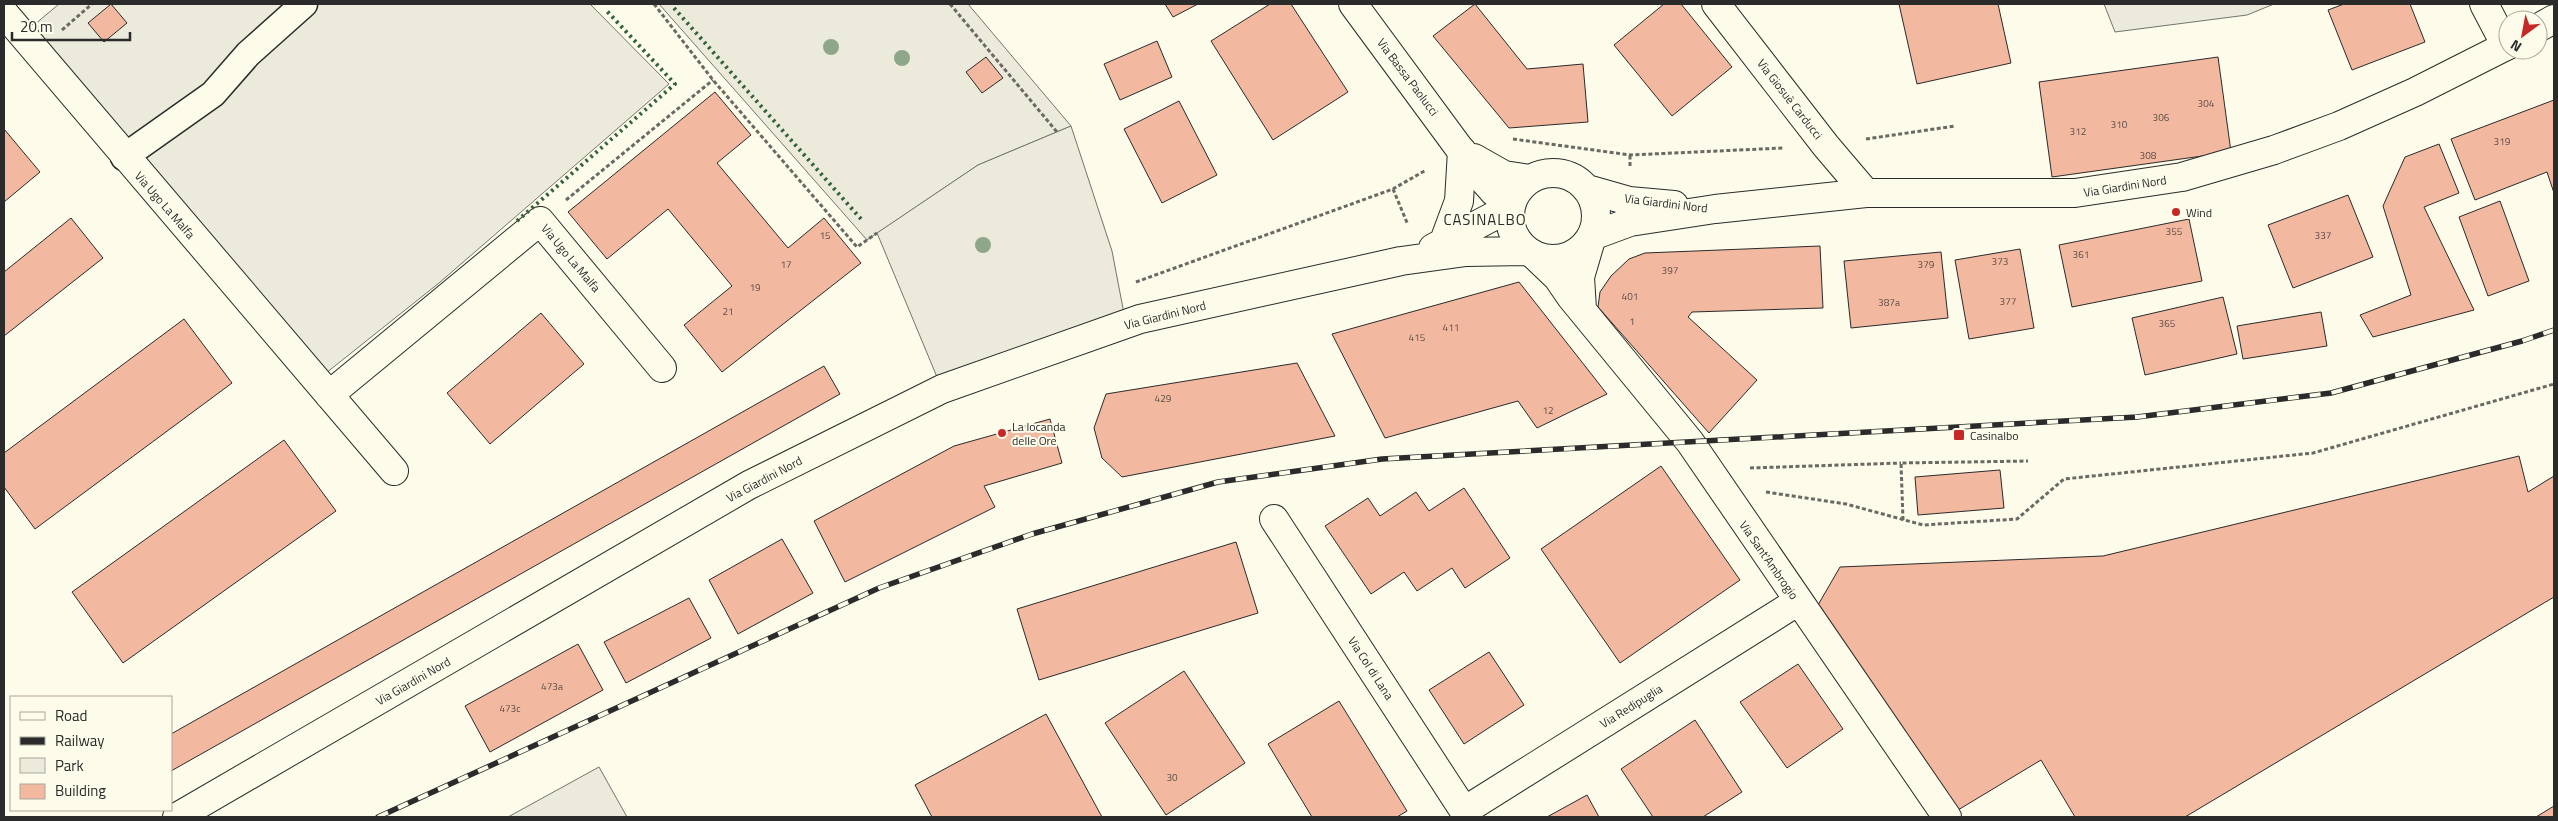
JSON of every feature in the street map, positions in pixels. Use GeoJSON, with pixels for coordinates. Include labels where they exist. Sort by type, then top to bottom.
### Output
{"type":"FeatureCollection","features":[{"type":"Feature","properties":{"kind":"street"},"geometry":{"type":"LineString","coordinates":[[124,157],[213,94],[248,54],[304,4]]}},
{"type":"Feature","properties":{"kind":"street","name":"Via Bassa Paolucci"},"geometry":{"type":"LineString","coordinates":[[1353,4],[1482,179],[1494,192],[1511,205]]}},
{"type":"Feature","properties":{"kind":"street","name":"Via Giosuè Carducci"},"geometry":{"type":"LineString","coordinates":[[1716,4],[1826,146],[1866,193]]}},
{"type":"Feature","properties":{"kind":"street"},"geometry":{"type":"LineString","coordinates":[[2484,4],[2498,29]]}},
{"type":"Feature","properties":{"kind":"street","name":"Via Ugo La Malfa"},"geometry":{"type":"LineString","coordinates":[[4,13],[124,157],[394,470]]}},
{"type":"Feature","properties":{"kind":"street","name":"Via Giardini Nord"},"geometry":{"type":"LineString","coordinates":[[177,817],[749,485],[942,389],[1140,319],[1402,262],[1466,252],[1531,254],[1548,260],[1562,260],[1580,251],[1592,236],[1630,222],[1715,209],[1866,193],[2075,193],[2182,177],[2274,150],[2340,126],[2498,49]]}},
{"type":"Feature","properties":{"kind":"street"},"geometry":{"type":"LineString","coordinates":[[1443,244],[1459,201],[1462,150]]}},
{"type":"Feature","properties":{"kind":"street","name":"Via Bassa Paolucci"},"geometry":{"type":"LineString","coordinates":[[1462,150],[1504,175],[1530,179]]}},
{"type":"Feature","properties":{"kind":"street","name":"Via Giardini Nord"},"geometry":{"type":"LineString","coordinates":[[1402,262],[1443,244],[1511,205],[1516,193],[1530,179],[1542,174],[1567,175],[1578,180],[1587,189],[1630,201],[1715,209]]}},
{"type":"Feature","properties":{"kind":"street"},"geometry":{"type":"LineString","coordinates":[[1582,309],[1580,277],[1596,224],[1596,212],[1587,189]]}},
{"type":"Feature","properties":{"kind":"street"},"geometry":{"type":"LineString","coordinates":[[1511,205],[1512,230],[1517,242],[1531,254]]}},
{"type":"Feature","properties":{"kind":"street","name":"Via Ugo La Malfa"},"geometry":{"type":"LineString","coordinates":[[329,395],[540,221],[662,368]]}},
{"type":"Feature","properties":{"kind":"street","name":"Via Sant'Ambrogio"},"geometry":{"type":"LineString","coordinates":[[1531,254],[1558,278],[1690,442],[1711,477],[1947,817]]}},
{"type":"Feature","properties":{"kind":"street","name":"Via Col di Lana"},"geometry":{"type":"LineString","coordinates":[[1274,519],[1466,814]]}},
{"type":"Feature","properties":{"kind":"street","name":"Via Redipuglia"},"geometry":{"type":"LineString","coordinates":[[1466,814],[1798,602]]}},
{"type":"Feature","properties":{"kind":"path"},"geometry":{"type":"LineString","coordinates":[[654,4],[713,80],[857,247],[877,233]]}},
{"type":"Feature","properties":{"kind":"path"},"geometry":{"type":"LineString","coordinates":[[950,4],[1057,132]]}},
{"type":"Feature","properties":{"kind":"path"},"geometry":{"type":"LineString","coordinates":[[540,221],[713,80]]}},
{"type":"Feature","properties":{"kind":"path"},"geometry":{"type":"LineString","coordinates":[[1507,138],[1630,155],[1826,146],[1955,126]]}},
{"type":"Feature","properties":{"kind":"path"},"geometry":{"type":"LineString","coordinates":[[1127,286],[1393,189],[1428,169]]}},
{"type":"Feature","properties":{"kind":"path"},"geometry":{"type":"LineString","coordinates":[[1711,477],[1846,504],[1923,526],[2017,519],[2064,479],[2313,453],[2554,384]]}},
{"type":"Feature","properties":{"kind":"path"},"geometry":{"type":"LineString","coordinates":[[1711,477],[1901,463],[2028,461]]}},
{"type":"Feature","properties":{"kind":"path"},"geometry":{"type":"LineString","coordinates":[[1901,463],[1903,520]]}},
{"type":"Feature","properties":{"kind":"green space"},"geometry":{"type":"Polygon","coordinates":[[[59,4],[590,4],[669,84],[439,283],[316,381],[22,35],[59,4]]]}},
{"type":"Feature","properties":{"kind":"green space"},"geometry":{"type":"Polygon","coordinates":[[[659,4],[968,4],[1071,126],[978,165],[867,240],[659,4]]]}},
{"type":"Feature","properties":{"kind":"green space"},"geometry":{"type":"Polygon","coordinates":[[[2104,4],[2274,4],[2247,15],[2115,32],[2104,4]]]}},
{"type":"Feature","properties":{"kind":"green space"},"geometry":{"type":"Polygon","coordinates":[[[599,767],[627,817],[508,817],[599,767]]]}},
{"type":"Feature","properties":{"kind":"shaded area"},"geometry":{"type":"Polygon","coordinates":[[[1071,126],[1112,251],[1126,324],[942,389],[877,233],[978,165],[1071,126]]]}},
{"type":"Feature","properties":{"kind":"building"},"geometry":{"type":"Polygon","coordinates":[[[111,4],[127,23],[104,42],[88,23],[111,4]]]}},
{"type":"Feature","properties":{"kind":"building"},"geometry":{"type":"Polygon","coordinates":[[[1165,4],[1198,4],[1173,17],[1165,4]]]}},
{"type":"Feature","properties":{"kind":"building"},"geometry":{"type":"Polygon","coordinates":[[[1270,4],[1291,4],[1348,92],[1273,140],[1211,41],[1270,4]]]}},
{"type":"Feature","properties":{"kind":"building"},"geometry":{"type":"Polygon","coordinates":[[[1475,4],[1527,69],[1583,64],[1588,122],[1509,128],[1433,36],[1475,4]]]}},
{"type":"Feature","properties":{"kind":"building"},"geometry":{"type":"Polygon","coordinates":[[[1664,4],[1681,4],[1732,67],[1672,116],[1614,45],[1664,4]]]}},
{"type":"Feature","properties":{"kind":"building"},"geometry":{"type":"Polygon","coordinates":[[[1899,4],[1998,4],[2011,63],[1917,84],[1899,4]]]}},
{"type":"Feature","properties":{"kind":"building"},"geometry":{"type":"Polygon","coordinates":[[[2344,4],[2410,4],[2425,42],[2352,70],[2328,10],[2344,4]]]}},
{"type":"Feature","properties":{"kind":"building"},"geometry":{"type":"Polygon","coordinates":[[[1157,41],[1172,77],[1120,100],[1104,64],[1157,41]]]}},
{"type":"Feature","properties":{"kind":"building"},"geometry":{"type":"Polygon","coordinates":[[[986,57],[1003,78],[982,93],[966,72],[986,57]]]}},
{"type":"Feature","properties":{"kind":"building"},"geometry":{"type":"Polygon","coordinates":[[[2218,57],[2231,152],[2052,177],[2039,82],[2218,57]]]}},
{"type":"Feature","properties":{"kind":"building"},"geometry":{"type":"Polygon","coordinates":[[[715,92],[751,135],[717,163],[788,248],[824,218],[861,263],[722,372],[684,325],[732,286],[668,209],[607,259],[568,212],[715,92]]]}},
{"type":"Feature","properties":{"kind":"building"},"geometry":{"type":"Polygon","coordinates":[[[2554,100],[2554,193],[2547,172],[2475,200],[2451,139],[2554,100]]]}},
{"type":"Feature","properties":{"kind":"building"},"geometry":{"type":"Polygon","coordinates":[[[1179,101],[1217,175],[1162,203],[1124,129],[1179,101]]]}},
{"type":"Feature","properties":{"kind":"building"},"geometry":{"type":"Polygon","coordinates":[[[4,129],[40,172],[4,202],[4,129]]]}},
{"type":"Feature","properties":{"kind":"building"},"geometry":{"type":"Polygon","coordinates":[[[2439,144],[2459,193],[2424,207],[2474,310],[2373,337],[2360,315],[2411,295],[2383,206],[2405,157],[2439,144]]]}},
{"type":"Feature","properties":{"kind":"building"},"geometry":{"type":"Polygon","coordinates":[[[2348,195],[2373,257],[2293,288],[2268,225],[2348,195]]]}},
{"type":"Feature","properties":{"kind":"building"},"geometry":{"type":"Polygon","coordinates":[[[2500,201],[2529,281],[2488,296],[2459,217],[2500,201]]]}},
{"type":"Feature","properties":{"kind":"building"},"geometry":{"type":"Polygon","coordinates":[[[71,218],[103,258],[4,336],[4,272],[71,218]]]}},
{"type":"Feature","properties":{"kind":"building"},"geometry":{"type":"Polygon","coordinates":[[[2189,219],[2202,281],[2072,307],[2059,245],[2189,219]]]}},
{"type":"Feature","properties":{"kind":"building"},"geometry":{"type":"Polygon","coordinates":[[[1820,246],[1823,308],[1692,312],[1688,317],[1757,380],[1709,433],[1598,307],[1600,292],[1611,276],[1629,259],[1645,253],[1820,246]]]}},
{"type":"Feature","properties":{"kind":"building"},"geometry":{"type":"Polygon","coordinates":[[[2020,249],[2034,328],[1969,339],[1955,260],[2020,249]]]}},
{"type":"Feature","properties":{"kind":"building"},"geometry":{"type":"Polygon","coordinates":[[[1941,252],[1948,318],[1851,328],[1844,261],[1941,252]]]}},
{"type":"Feature","properties":{"kind":"building"},"geometry":{"type":"Polygon","coordinates":[[[1519,282],[1607,394],[1537,428],[1518,401],[1385,438],[1332,334],[1519,282]]]}},
{"type":"Feature","properties":{"kind":"building"},"geometry":{"type":"Polygon","coordinates":[[[2223,297],[2237,354],[2145,375],[2132,318],[2223,297]]]}},
{"type":"Feature","properties":{"kind":"building"},"geometry":{"type":"Polygon","coordinates":[[[2321,312],[2327,346],[2243,359],[2237,326],[2321,312]]]}},
{"type":"Feature","properties":{"kind":"building"},"geometry":{"type":"Polygon","coordinates":[[[541,313],[584,364],[490,444],[447,393],[541,313]]]}},
{"type":"Feature","properties":{"kind":"building"},"geometry":{"type":"Polygon","coordinates":[[[184,319],[232,383],[35,529],[4,487],[4,453],[184,319]]]}},
{"type":"Feature","properties":{"kind":"building"},"geometry":{"type":"Polygon","coordinates":[[[1297,363],[1335,436],[1122,477],[1102,458],[1094,428],[1106,394],[1297,363]]]}},
{"type":"Feature","properties":{"kind":"building"},"geometry":{"type":"Polygon","coordinates":[[[824,366],[840,394],[172,770],[172,733],[824,366]]]}},
{"type":"Feature","properties":{"kind":"building"},"geometry":{"type":"Polygon","coordinates":[[[1050,419],[1062,463],[984,486],[995,507],[845,582],[814,521],[954,446],[1050,419]]]}},
{"type":"Feature","properties":{"kind":"building"},"geometry":{"type":"Polygon","coordinates":[[[284,440],[336,511],[123,663],[72,592],[284,440]]]}},
{"type":"Feature","properties":{"kind":"building"},"geometry":{"type":"Polygon","coordinates":[[[2519,456],[2528,492],[2554,476],[2554,597],[2185,817],[2075,817],[2041,760],[1958,810],[1818,605],[1840,567],[2103,556],[2519,456]]]}},
{"type":"Feature","properties":{"kind":"building"},"geometry":{"type":"Polygon","coordinates":[[[1661,466],[1740,580],[1620,663],[1541,549],[1661,466]]]}},
{"type":"Feature","properties":{"kind":"building"},"geometry":{"type":"Polygon","coordinates":[[[2000,470],[2004,508],[1918,515],[1915,477],[2000,470]]]}},
{"type":"Feature","properties":{"kind":"building"},"geometry":{"type":"Polygon","coordinates":[[[1464,488],[1510,558],[1465,588],[1452,568],[1417,591],[1404,572],[1371,594],[1325,526],[1368,498],[1380,516],[1416,492],[1429,511],[1464,488]]]}},
{"type":"Feature","properties":{"kind":"building"},"geometry":{"type":"Polygon","coordinates":[[[782,539],[813,593],[738,634],[709,580],[782,539]]]}},
{"type":"Feature","properties":{"kind":"building"},"geometry":{"type":"Polygon","coordinates":[[[1236,542],[1258,613],[1039,680],[1017,609],[1236,542]]]}},
{"type":"Feature","properties":{"kind":"building"},"geometry":{"type":"Polygon","coordinates":[[[689,598],[711,638],[626,683],[604,642],[689,598]]]}},
{"type":"Feature","properties":{"kind":"building"},"geometry":{"type":"Polygon","coordinates":[[[578,644],[603,690],[490,752],[465,706],[578,644]]]}},
{"type":"Feature","properties":{"kind":"building"},"geometry":{"type":"Polygon","coordinates":[[[1489,652],[1524,705],[1464,744],[1429,690],[1489,652]]]}},
{"type":"Feature","properties":{"kind":"building"},"geometry":{"type":"Polygon","coordinates":[[[1798,664],[1843,729],[1787,768],[1740,702],[1798,664]]]}},
{"type":"Feature","properties":{"kind":"building"},"geometry":{"type":"Polygon","coordinates":[[[1184,671],[1245,763],[1166,815],[1105,723],[1184,671]]]}},
{"type":"Feature","properties":{"kind":"building"},"geometry":{"type":"Polygon","coordinates":[[[1339,701],[1407,811],[1397,817],[1312,817],[1268,744],[1339,701]]]}},
{"type":"Feature","properties":{"kind":"building"},"geometry":{"type":"Polygon","coordinates":[[[1046,714],[1102,817],[932,817],[915,785],[1046,714]]]}},
{"type":"Feature","properties":{"kind":"building"},"geometry":{"type":"Polygon","coordinates":[[[1695,720],[1742,792],[1703,817],[1653,817],[1621,769],[1695,720]]]}},
{"type":"Feature","properties":{"kind":"building"},"geometry":{"type":"Polygon","coordinates":[[[1587,795],[1599,817],[1547,817],[1587,795]]]}},
{"type":"Feature","properties":{"kind":"building"},"geometry":{"type":"Polygon","coordinates":[[[2554,806],[2554,817],[2536,817],[2554,806]]]}},
{"type":"Feature","properties":{"kind":"railway"},"geometry":{"type":"LineString","coordinates":[[378,817],[879,588],[1032,534],[1218,482],[1382,459],[2137,417],[2331,393],[2522,341],[2554,330]]}},
{"type":"Feature","properties":{"kind":"hedge"},"geometry":{"type":"LineString","coordinates":[[674,8],[861,219]]}},
{"type":"Feature","properties":{"kind":"hedge"},"geometry":{"type":"LineString","coordinates":[[517,221],[675,84],[605,9]]}},
{"type":"Feature","properties":{"kind":"place","name":"Wind"},"geometry":{"type":"Point","coordinates":[2176,212]}},
{"type":"Feature","properties":{"kind":"place","name":"La locanda delle Ore"},"geometry":{"type":"Point","coordinates":[1002,433]}},
{"type":"Feature","properties":{"kind":"place","name":"Casinalbo"},"geometry":{"type":"Point","coordinates":[1959,435]}},
{"type":"Feature","properties":{"kind":"district","name":"CASINALBO"},"geometry":{"type":"Point","coordinates":[1485,219]}}]}
